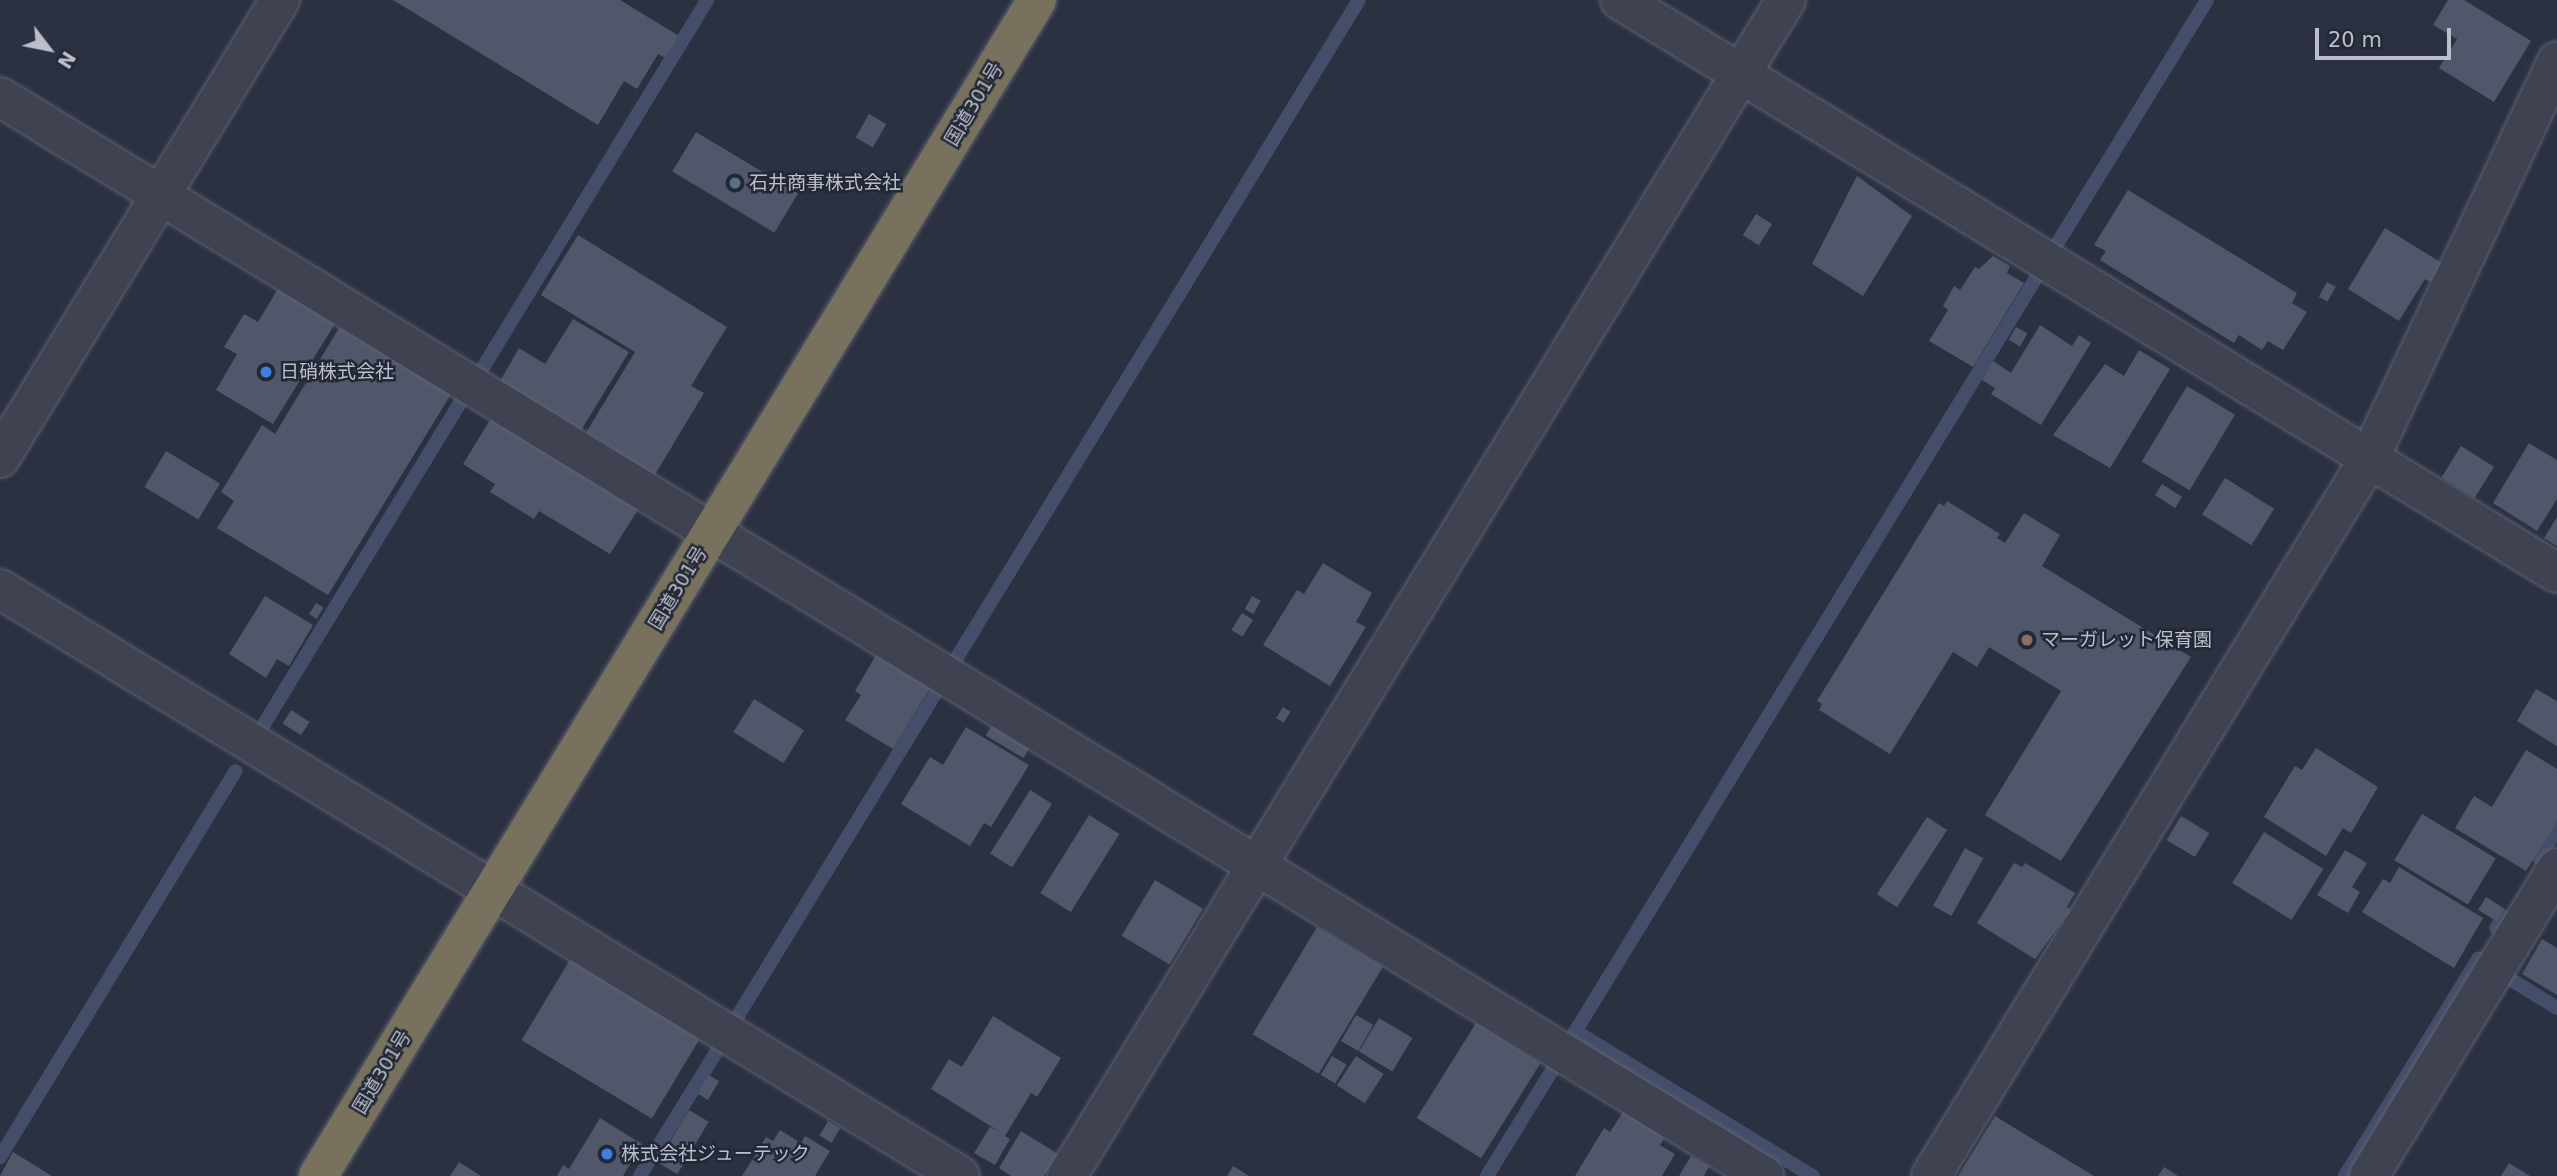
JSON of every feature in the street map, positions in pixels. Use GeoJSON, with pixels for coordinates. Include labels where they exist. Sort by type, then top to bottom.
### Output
{"type":"FeatureCollection","features":[{"type":"Feature","properties":{"kind":"highway","name":"国道301号"},"geometry":{"type":"LineString","coordinates":[[318,1176],[1037,0]]}},
{"type":"Feature","properties":{"kind":"street"},"geometry":{"type":"LineString","coordinates":[[0,458],[280,0]]}},
{"type":"Feature","properties":{"kind":"street"},"geometry":{"type":"LineString","coordinates":[[1620,0],[2557,573]]}},
{"type":"Feature","properties":{"kind":"street"},"geometry":{"type":"LineString","coordinates":[[1067,1176],[1786,0]]}},
{"type":"Feature","properties":{"kind":"street"},"geometry":{"type":"LineString","coordinates":[[1931,1176],[2369,459],[2557,61]]}},
{"type":"Feature","properties":{"kind":"street"},"geometry":{"type":"LineString","coordinates":[[0,97],[1765,1176]]}},
{"type":"Feature","properties":{"kind":"street"},"geometry":{"type":"LineString","coordinates":[[0,589],[960,1176]]}},
{"type":"Feature","properties":{"kind":"street"},"geometry":{"type":"LineString","coordinates":[[2369,1176],[2557,868]]}},
{"type":"Feature","properties":{"kind":"building"},"geometry":{"type":"Polygon","coordinates":[[[393,0],[620,0],[679,36],[665,58],[658,54],[637,89],[624,81],[598,125],[393,0]]]}},
{"type":"Feature","properties":{"kind":"building"},"geometry":{"type":"Polygon","coordinates":[[[2448,0],[2464,0],[2531,41],[2494,102],[2439,68],[2457,39],[2433,25],[2448,0]]]}},
{"type":"Feature","properties":{"kind":"building"},"geometry":{"type":"Polygon","coordinates":[[[869,114],[886,124],[873,147],[856,137],[869,114]]]}},
{"type":"Feature","properties":{"kind":"building"},"geometry":{"type":"Polygon","coordinates":[[[696,132],[798,193],[774,233],[672,171],[696,132]]]}},
{"type":"Feature","properties":{"kind":"building"},"geometry":{"type":"Polygon","coordinates":[[[1857,176],[1912,216],[1863,296],[1812,264],[1857,176]]]}},
{"type":"Feature","properties":{"kind":"building"},"geometry":{"type":"Polygon","coordinates":[[[2128,190],[2297,293],[2292,303],[2307,312],[2283,350],[2268,341],[2262,350],[2239,335],[2234,343],[2100,260],[2106,251],[2094,245],[2128,190]]]}},
{"type":"Feature","properties":{"kind":"building"},"geometry":{"type":"Polygon","coordinates":[[[1756,214],[1772,224],[1759,245],[1743,235],[1756,214]]]}},
{"type":"Feature","properties":{"kind":"building"},"geometry":{"type":"Polygon","coordinates":[[[2385,228],[2442,263],[2430,282],[2425,279],[2399,321],[2348,289],[2385,228]]]}},
{"type":"Feature","properties":{"kind":"building"},"geometry":{"type":"Polygon","coordinates":[[[578,235],[727,327],[691,386],[704,393],[653,478],[584,436],[635,352],[541,295],[578,235]]]}},
{"type":"Feature","properties":{"kind":"building"},"geometry":{"type":"Polygon","coordinates":[[[1993,256],[2010,266],[2007,273],[2024,283],[1973,367],[1929,341],[1948,310],[1943,306],[1954,286],[1960,290],[1975,267],[1979,269],[1993,256]]]}},
{"type":"Feature","properties":{"kind":"building"},"geometry":{"type":"Polygon","coordinates":[[[2327,282],[2336,287],[2328,302],[2319,297],[2327,282]]]}},
{"type":"Feature","properties":{"kind":"building","name":"日硝株式会社"},"geometry":{"type":"Polygon","coordinates":[[[279,287],[336,322],[273,424],[216,390],[237,354],[224,347],[244,314],[258,322],[279,287]]]}},
{"type":"Feature","properties":{"kind":"building"},"geometry":{"type":"Polygon","coordinates":[[[573,319],[629,352],[580,432],[499,383],[519,348],[545,364],[573,319]]]}},
{"type":"Feature","properties":{"kind":"building"},"geometry":{"type":"Polygon","coordinates":[[[342,323],[453,391],[328,595],[217,528],[234,501],[221,492],[262,425],[275,434],[342,323]]]}},
{"type":"Feature","properties":{"kind":"building"},"geometry":{"type":"Polygon","coordinates":[[[2040,325],[2072,346],[2079,335],[2091,343],[2041,425],[1991,394],[1995,388],[1982,380],[1993,361],[2011,373],[2040,325]]]}},
{"type":"Feature","properties":{"kind":"building"},"geometry":{"type":"Polygon","coordinates":[[[2016,327],[2027,333],[2020,346],[2009,340],[2016,327]]]}},
{"type":"Feature","properties":{"kind":"building"},"geometry":{"type":"Polygon","coordinates":[[[2139,350],[2170,369],[2110,468],[2053,435],[2105,364],[2124,376],[2139,350]]]}},
{"type":"Feature","properties":{"kind":"building"},"geometry":{"type":"Polygon","coordinates":[[[2187,386],[2235,415],[2190,490],[2142,461],[2187,386]]]}},
{"type":"Feature","properties":{"kind":"building"},"geometry":{"type":"Polygon","coordinates":[[[493,415],[641,505],[610,554],[539,511],[534,519],[490,492],[495,484],[463,464],[493,415]]]}},
{"type":"Feature","properties":{"kind":"building"},"geometry":{"type":"Polygon","coordinates":[[[2529,443],[2557,460],[2557,499],[2537,531],[2493,503],[2529,443]]]}},
{"type":"Feature","properties":{"kind":"building"},"geometry":{"type":"Polygon","coordinates":[[[2461,446],[2494,467],[2474,498],[2441,477],[2461,446]]]}},
{"type":"Feature","properties":{"kind":"building"},"geometry":{"type":"Polygon","coordinates":[[[166,451],[220,483],[198,519],[144,487],[166,451]]]}},
{"type":"Feature","properties":{"kind":"building"},"geometry":{"type":"Polygon","coordinates":[[[2225,478],[2274,509],[2251,545],[2202,514],[2225,478]]]}},
{"type":"Feature","properties":{"kind":"building"},"geometry":{"type":"Polygon","coordinates":[[[2162,484],[2182,497],[2175,508],[2155,495],[2162,484]]]}},
{"type":"Feature","properties":{"kind":"building"},"geometry":{"type":"Polygon","coordinates":[[[1947,501],[2000,534],[1997,538],[2005,543],[2024,513],[2060,535],[2042,566],[2191,657],[2061,861],[1985,815],[2061,691],[1989,647],[1977,667],[1953,652],[1890,754],[1819,710],[1822,704],[1817,701],[1939,503],[1944,506],[1947,501]]]}},
{"type":"Feature","properties":{"kind":"building"},"geometry":{"type":"Polygon","coordinates":[[[2557,517],[2557,546],[2544,538],[2557,517]]]}},
{"type":"Feature","properties":{"kind":"building"},"geometry":{"type":"Polygon","coordinates":[[[1323,563],[1372,593],[1356,622],[1366,627],[1330,686],[1263,645],[1297,590],[1304,594],[1323,563]]]}},
{"type":"Feature","properties":{"kind":"building"},"geometry":{"type":"Polygon","coordinates":[[[265,596],[313,625],[289,666],[277,659],[266,678],[229,654],[265,596]]]}},
{"type":"Feature","properties":{"kind":"building"},"geometry":{"type":"Polygon","coordinates":[[[1252,596],[1261,601],[1253,614],[1245,609],[1252,596]]]}},
{"type":"Feature","properties":{"kind":"building"},"geometry":{"type":"Polygon","coordinates":[[[316,603],[324,608],[317,619],[309,614],[316,603]]]}},
{"type":"Feature","properties":{"kind":"building"},"geometry":{"type":"Polygon","coordinates":[[[1242,613],[1253,620],[1242,637],[1231,630],[1242,613]]]}},
{"type":"Feature","properties":{"kind":"building"},"geometry":{"type":"Polygon","coordinates":[[[876,655],[930,688],[893,749],[845,720],[861,695],[855,691],[876,655]]]}},
{"type":"Feature","properties":{"kind":"building"},"geometry":{"type":"Polygon","coordinates":[[[2536,689],[2557,701],[2557,746],[2517,721],[2536,689]]]}},
{"type":"Feature","properties":{"kind":"building"},"geometry":{"type":"Polygon","coordinates":[[[754,699],[804,730],[783,763],[733,732],[754,699]]]}},
{"type":"Feature","properties":{"kind":"building"},"geometry":{"type":"Polygon","coordinates":[[[1283,707],[1291,712],[1284,723],[1276,718],[1283,707]]]}},
{"type":"Feature","properties":{"kind":"building"},"geometry":{"type":"Polygon","coordinates":[[[291,710],[310,722],[301,735],[283,724],[291,710]]]}},
{"type":"Feature","properties":{"kind":"building"},"geometry":{"type":"Polygon","coordinates":[[[995,720],[1033,743],[1023,758],[986,735],[995,720]]]}},
{"type":"Feature","properties":{"kind":"building"},"geometry":{"type":"Polygon","coordinates":[[[966,727],[1029,765],[991,827],[984,823],[970,846],[901,804],[930,757],[943,765],[966,727]]]}},
{"type":"Feature","properties":{"kind":"building"},"geometry":{"type":"Polygon","coordinates":[[[2316,748],[2378,787],[2351,833],[2343,828],[2326,856],[2264,817],[2295,766],[2302,770],[2316,748]]]}},
{"type":"Feature","properties":{"kind":"building"},"geometry":{"type":"Polygon","coordinates":[[[2526,750],[2557,769],[2557,821],[2526,871],[2455,828],[2474,796],[2492,807],[2526,750]]]}},
{"type":"Feature","properties":{"kind":"building"},"geometry":{"type":"Polygon","coordinates":[[[1030,790],[1052,804],[1012,867],[990,854],[1030,790]]]}},
{"type":"Feature","properties":{"kind":"building"},"geometry":{"type":"Polygon","coordinates":[[[2422,814],[2496,858],[2468,905],[2394,860],[2422,814]]]}},
{"type":"Feature","properties":{"kind":"building"},"geometry":{"type":"Polygon","coordinates":[[[1089,815],[1120,834],[1071,912],[1040,893],[1089,815]]]}},
{"type":"Feature","properties":{"kind":"building"},"geometry":{"type":"Polygon","coordinates":[[[2181,816],[2209,833],[2195,857],[2167,840],[2181,816]]]}},
{"type":"Feature","properties":{"kind":"building"},"geometry":{"type":"Polygon","coordinates":[[[1927,817],[1947,830],[1897,907],[1877,894],[1927,817]]]}},
{"type":"Feature","properties":{"kind":"building"},"geometry":{"type":"Polygon","coordinates":[[[2264,832],[2323,869],[2292,920],[2232,883],[2264,832]]]}},
{"type":"Feature","properties":{"kind":"building"},"geometry":{"type":"Polygon","coordinates":[[[1965,848],[1983,858],[1951,916],[1933,906],[1965,848]]]}},
{"type":"Feature","properties":{"kind":"building"},"geometry":{"type":"Polygon","coordinates":[[[2345,850],[2367,863],[2352,887],[2360,892],[2348,913],[2317,895],[2345,850]]]}},
{"type":"Feature","properties":{"kind":"building"},"geometry":{"type":"Polygon","coordinates":[[[2014,863],[2022,867],[2025,863],[2075,893],[2067,907],[2071,910],[2035,959],[1977,923],[2014,863]]]}},
{"type":"Feature","properties":{"kind":"building"},"geometry":{"type":"Polygon","coordinates":[[[2399,867],[2483,918],[2454,968],[2362,912],[2383,879],[2390,883],[2399,867]]]}},
{"type":"Feature","properties":{"kind":"building"},"geometry":{"type":"Polygon","coordinates":[[[1155,880],[1203,909],[1170,965],[1122,936],[1155,880]]]}},
{"type":"Feature","properties":{"kind":"building"},"geometry":{"type":"Polygon","coordinates":[[[2486,897],[2505,909],[2497,921],[2478,910],[2486,897]]]}},
{"type":"Feature","properties":{"kind":"building"},"geometry":{"type":"Polygon","coordinates":[[[1317,927],[1383,967],[1319,1074],[1253,1034],[1317,927]]]}},
{"type":"Feature","properties":{"kind":"building"},"geometry":{"type":"Polygon","coordinates":[[[2542,939],[2557,948],[2557,995],[2522,974],[2542,939]]]}},
{"type":"Feature","properties":{"kind":"building"},"geometry":{"type":"Polygon","coordinates":[[[571,958],[701,1036],[652,1119],[522,1040],[571,958]]]}},
{"type":"Feature","properties":{"kind":"building"},"geometry":{"type":"Polygon","coordinates":[[[1356,1015],[1373,1025],[1358,1051],[1341,1041],[1356,1015]]]}},
{"type":"Feature","properties":{"kind":"building"},"geometry":{"type":"Polygon","coordinates":[[[993,1016],[1061,1058],[1037,1097],[1031,1093],[1005,1136],[1010,1139],[995,1165],[974,1153],[990,1127],[1000,1132],[931,1089],[949,1059],[962,1067],[993,1016]]]}},
{"type":"Feature","properties":{"kind":"building"},"geometry":{"type":"Polygon","coordinates":[[[1379,1018],[1412,1038],[1392,1072],[1359,1051],[1379,1018]]]}},
{"type":"Feature","properties":{"kind":"building"},"geometry":{"type":"Polygon","coordinates":[[[1476,1023],[1540,1063],[1481,1158],[1417,1118],[1476,1023]]]}},
{"type":"Feature","properties":{"kind":"building"},"geometry":{"type":"Polygon","coordinates":[[[1332,1056],[1347,1065],[1335,1084],[1321,1075],[1332,1056]]]}},
{"type":"Feature","properties":{"kind":"building"},"geometry":{"type":"Polygon","coordinates":[[[1356,1056],[1384,1074],[1365,1103],[1337,1085],[1356,1056]]]}},
{"type":"Feature","properties":{"kind":"building"},"geometry":{"type":"Polygon","coordinates":[[[709,1075],[719,1081],[708,1100],[698,1094],[709,1075]]]}},
{"type":"Feature","properties":{"kind":"building"},"geometry":{"type":"Polygon","coordinates":[[[689,1110],[709,1122],[677,1174],[658,1162],[689,1110]]]}},
{"type":"Feature","properties":{"kind":"building"},"geometry":{"type":"Polygon","coordinates":[[[1623,1112],[1665,1137],[1660,1145],[1675,1154],[1662,1176],[1575,1176],[1604,1128],[1610,1132],[1623,1112]]]}},
{"type":"Feature","properties":{"kind":"building"},"geometry":{"type":"Polygon","coordinates":[[[1995,1116],[2094,1176],[1958,1176],[1995,1116]]]}},
{"type":"Feature","properties":{"kind":"building","name":"株式会社ジューテック"},"geometry":{"type":"Polygon","coordinates":[[[600,1118],[642,1144],[623,1176],[557,1176],[563,1165],[569,1169],[600,1118]]]}},
{"type":"Feature","properties":{"kind":"building"},"geometry":{"type":"Polygon","coordinates":[[[828,1121],[840,1128],[832,1143],[820,1136],[828,1121]]]}},
{"type":"Feature","properties":{"kind":"building"},"geometry":{"type":"Polygon","coordinates":[[[780,1130],[801,1143],[805,1136],[830,1151],[815,1176],[742,1176],[766,1137],[773,1141],[780,1130]]]}},
{"type":"Feature","properties":{"kind":"building"},"geometry":{"type":"Polygon","coordinates":[[[1021,1131],[1058,1154],[1044,1176],[1011,1176],[999,1168],[1021,1131]]]}},
{"type":"Feature","properties":{"kind":"building"},"geometry":{"type":"Polygon","coordinates":[[[13,1152],[52,1176],[0,1176],[13,1152]]]}},
{"type":"Feature","properties":{"kind":"building"},"geometry":{"type":"Polygon","coordinates":[[[1691,1156],[1709,1166],[1704,1176],[1679,1176],[1691,1156]]]}},
{"type":"Feature","properties":{"kind":"building"},"geometry":{"type":"Polygon","coordinates":[[[459,1162],[481,1176],[450,1176],[459,1162]]]}},
{"type":"Feature","properties":{"kind":"building"},"geometry":{"type":"Polygon","coordinates":[[[2509,1163],[2530,1176],[2501,1176],[2509,1163]]]}},
{"type":"Feature","properties":{"kind":"building"},"geometry":{"type":"Polygon","coordinates":[[[1233,1166],[1249,1176],[1227,1176],[1233,1166]]]}},
{"type":"Feature","properties":{"kind":"building"},"geometry":{"type":"Polygon","coordinates":[[[2164,1167],[2178,1176],[2158,1176],[2164,1167]]]}},
{"type":"Feature","properties":{"kind":"waterway"},"geometry":{"type":"LineString","coordinates":[[479,374],[707,0]]}},
{"type":"Feature","properties":{"kind":"waterway"},"geometry":{"type":"LineString","coordinates":[[953,664],[1359,0]]}},
{"type":"Feature","properties":{"kind":"waterway"},"geometry":{"type":"LineString","coordinates":[[2057,244],[2207,0]]}},
{"type":"Feature","properties":{"kind":"waterway"},"geometry":{"type":"LineString","coordinates":[[1572,1037],[2036,278]]}},
{"type":"Feature","properties":{"kind":"waterway"},"geometry":{"type":"LineString","coordinates":[[261,729],[464,397]]}},
{"type":"Feature","properties":{"kind":"waterway"},"geometry":{"type":"LineString","coordinates":[[734,1022],[939,687]]}},
{"type":"Feature","properties":{"kind":"waterway"},"geometry":{"type":"LineString","coordinates":[[0,1157],[236,771]]}},
{"type":"Feature","properties":{"kind":"waterway"},"geometry":{"type":"LineString","coordinates":[[2539,858],[2557,829]]}},
{"type":"Feature","properties":{"kind":"waterway"},"geometry":{"type":"LineString","coordinates":[[2496,928],[2504,916]]}},
{"type":"Feature","properties":{"kind":"waterway"},"geometry":{"type":"LineString","coordinates":[[2345,1176],[2478,959],[2483,963]]}},
{"type":"Feature","properties":{"kind":"waterway"},"geometry":{"type":"LineString","coordinates":[[2507,977],[2557,1008]]}},
{"type":"Feature","properties":{"kind":"waterway"},"geometry":{"type":"LineString","coordinates":[[1575,1031],[1813,1176]]}},
{"type":"Feature","properties":{"kind":"waterway"},"geometry":{"type":"LineString","coordinates":[[640,1176],[720,1046]]}},
{"type":"Feature","properties":{"kind":"waterway"},"geometry":{"type":"LineString","coordinates":[[1487,1176],[1554,1067]]}},
{"type":"Feature","properties":{"kind":"place","name":"石井商事株式会社"},"geometry":{"type":"Point","coordinates":[735,183]}},
{"type":"Feature","properties":{"kind":"place","name":"日硝株式会社"},"geometry":{"type":"Point","coordinates":[266,372]}},
{"type":"Feature","properties":{"kind":"place","name":"マーガレット保育園"},"geometry":{"type":"Point","coordinates":[2027,640]}},
{"type":"Feature","properties":{"kind":"place","name":"株式会社ジューテック"},"geometry":{"type":"Point","coordinates":[607,1154]}}]}
